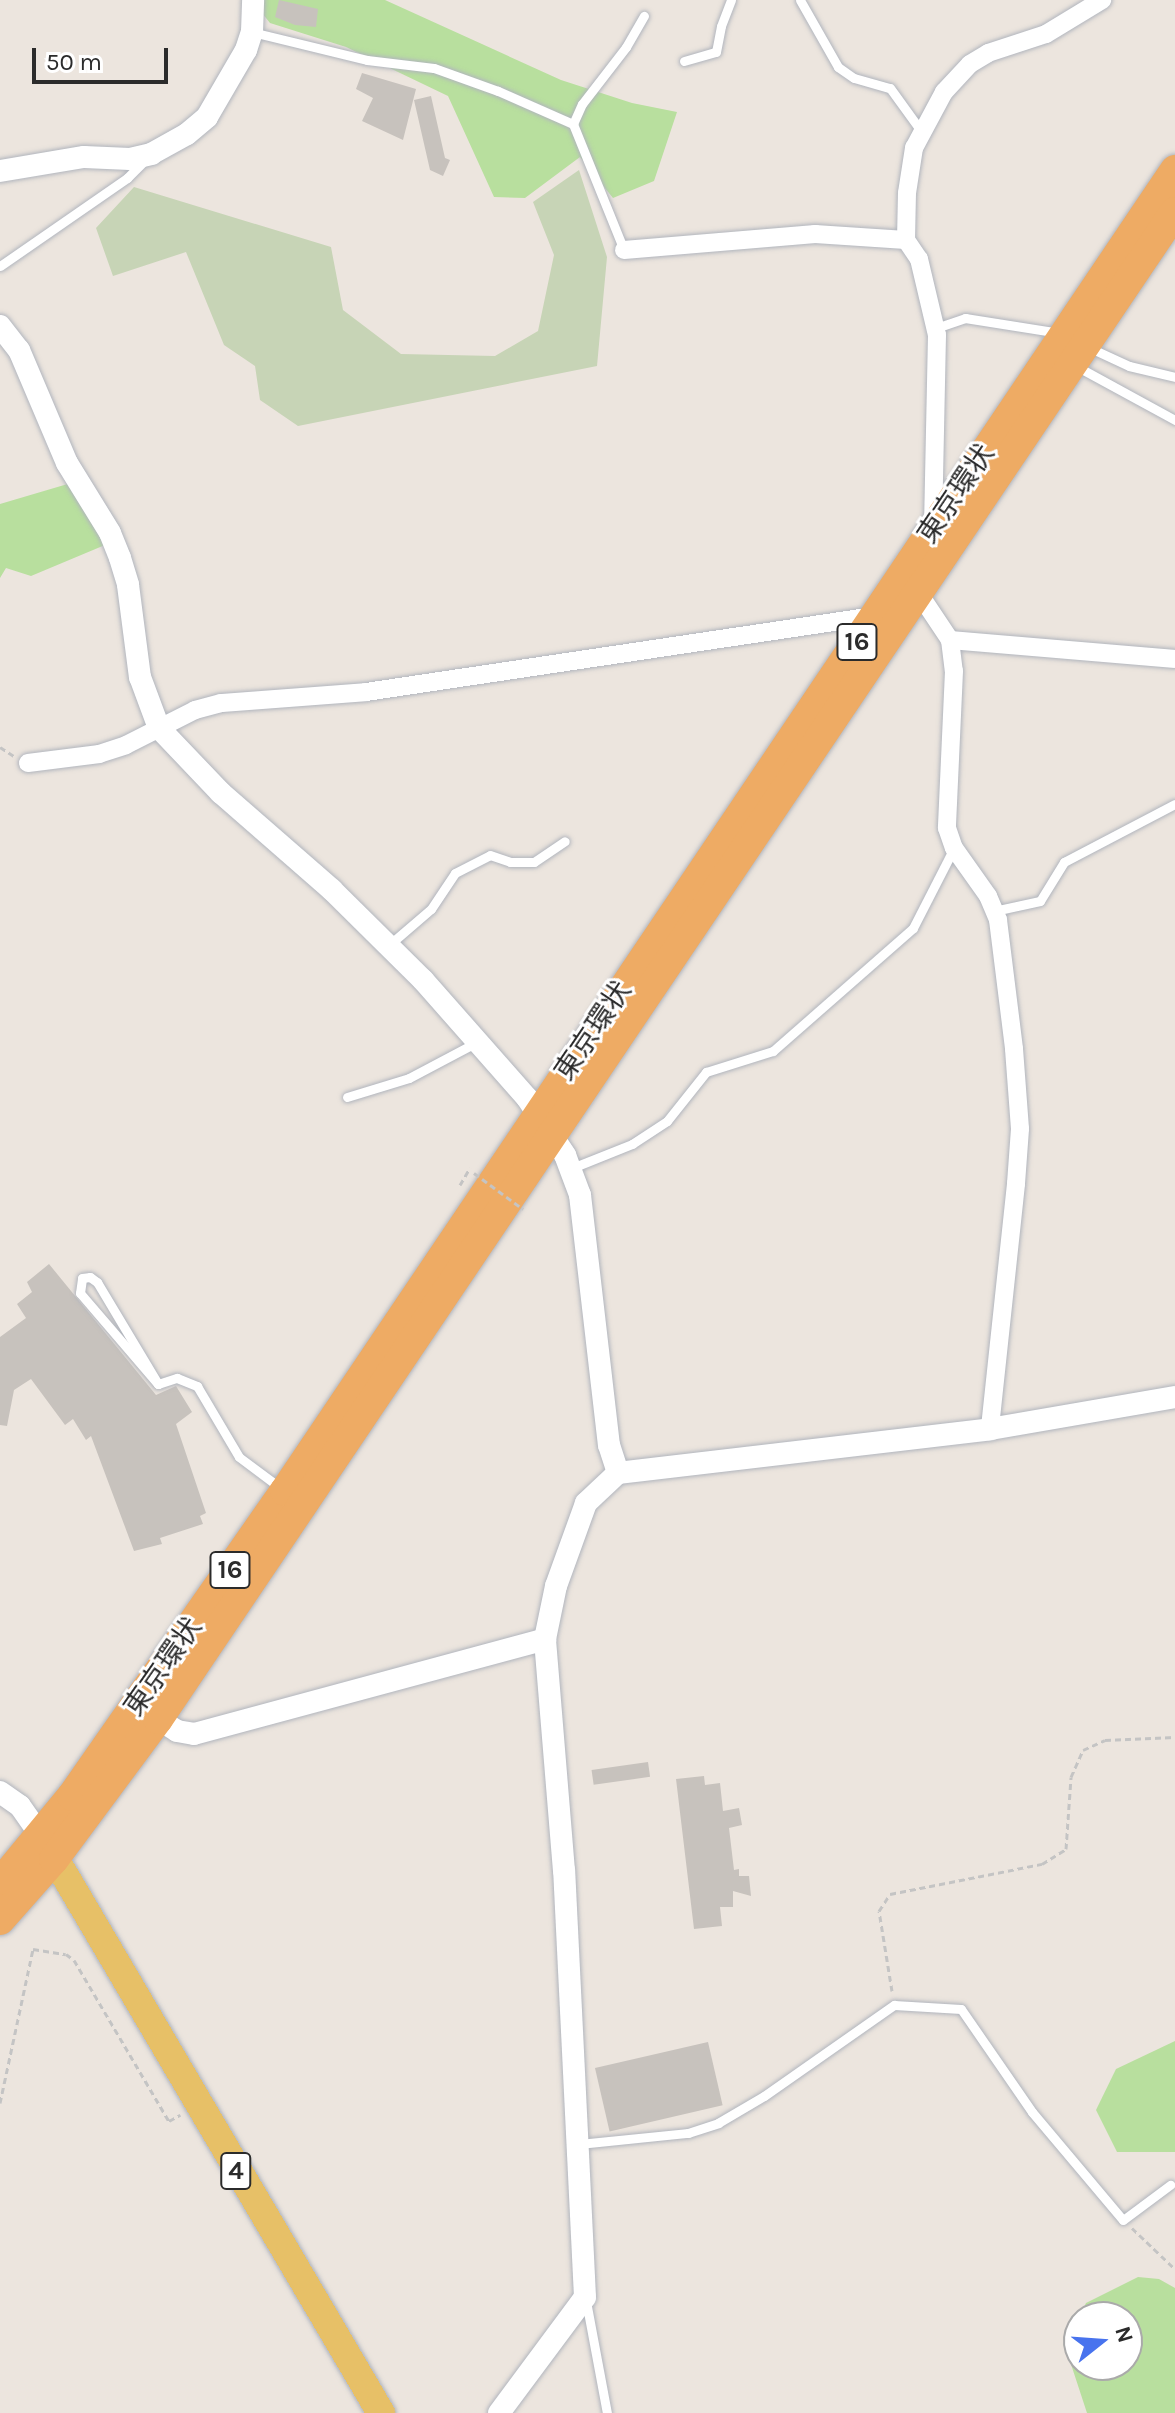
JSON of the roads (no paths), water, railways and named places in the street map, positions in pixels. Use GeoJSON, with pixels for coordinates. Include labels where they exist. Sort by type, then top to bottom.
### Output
{"type":"FeatureCollection","features":[{"type":"Feature","properties":{"kind":"highway","name":"東京環状"},"geometry":{"type":"LineString","coordinates":[[0,1920],[285,1491],[546,1125],[918,592],[1074,348],[1175,170]]}},
{"type":"Feature","properties":{"kind":"highway","name":"東京環状"},"geometry":{"type":"LineString","coordinates":[[0,1883],[48,1847],[158,1719],[933,526],[1074,348],[1175,212]]}},
{"type":"Feature","properties":{"kind":"main road","name":"4"},"geometry":{"type":"LineString","coordinates":[[48,1847],[196,2104],[381,2413]]}},
{"type":"Feature","properties":{"kind":"street"},"geometry":{"type":"LineString","coordinates":[[0,171],[84,157],[130,159],[151,154],[187,134],[207,117],[246,50],[252,32],[253,0]]}},
{"type":"Feature","properties":{"kind":"street"},"geometry":{"type":"LineString","coordinates":[[933,526],[936,328],[919,259],[906,240],[907,193],[914,148],[944,92],[970,64],[988,53],[1046,34],[1102,0]]}},
{"type":"Feature","properties":{"kind":"street"},"geometry":{"type":"LineString","coordinates":[[624,250],[815,234],[906,240]]}},
{"type":"Feature","properties":{"kind":"street"},"geometry":{"type":"LineString","coordinates":[[0,326],[19,350],[67,463],[110,533],[120,558],[140,677],[159,728],[221,793],[389,945],[479,1040],[546,1125],[571,1168],[580,1195],[609,1445],[618,1473]]}},
{"type":"Feature","properties":{"kind":"street"},"geometry":{"type":"LineString","coordinates":[[918,592],[950,640],[954,671],[945,808],[954,848],[988,896],[1007,975],[1020,1129],[990,1429]]}},
{"type":"Feature","properties":{"kind":"street"},"geometry":{"type":"LineString","coordinates":[[28,763],[99,754],[195,710],[221,703],[366,692],[874,616]]}},
{"type":"Feature","properties":{"kind":"street"},"geometry":{"type":"LineString","coordinates":[[950,640],[1175,659]]}},
{"type":"Feature","properties":{"kind":"street"},"geometry":{"type":"LineString","coordinates":[[499,2413],[585,2297],[564,1871],[545,1639],[561,1572],[586,1503],[618,1473],[990,1429],[1175,1397]]}},
{"type":"Feature","properties":{"kind":"street"},"geometry":{"type":"LineString","coordinates":[[158,1719],[177,1731],[194,1734],[545,1639]]}},
{"type":"Feature","properties":{"kind":"street"},"geometry":{"type":"LineString","coordinates":[[0,1792],[20,1806],[48,1847]]}},
{"type":"Feature","properties":{"kind":"lane"},"geometry":{"type":"LineString","coordinates":[[684,61],[716,52],[721,26],[731,0]]}},
{"type":"Feature","properties":{"kind":"lane"},"geometry":{"type":"LineString","coordinates":[[800,0],[838,67],[854,78],[890,88],[921,131]]}},
{"type":"Feature","properties":{"kind":"lane"},"geometry":{"type":"LineString","coordinates":[[573,124],[582,104],[626,47],[644,16]]}},
{"type":"Feature","properties":{"kind":"lane"},"geometry":{"type":"LineString","coordinates":[[252,32],[367,60],[434,68],[573,124],[624,250]]}},
{"type":"Feature","properties":{"kind":"lane"},"geometry":{"type":"LineString","coordinates":[[0,266],[127,178],[151,154]]}},
{"type":"Feature","properties":{"kind":"lane"},"geometry":{"type":"LineString","coordinates":[[936,328],[965,318],[1175,377]]}},
{"type":"Feature","properties":{"kind":"lane"},"geometry":{"type":"LineString","coordinates":[[1074,348],[1175,420]]}},
{"type":"Feature","properties":{"kind":"lane"},"geometry":{"type":"LineString","coordinates":[[994,911],[1040,901],[1064,862],[1175,804]]}},
{"type":"Feature","properties":{"kind":"lane"},"geometry":{"type":"LineString","coordinates":[[389,945],[431,909],[455,873],[490,855],[510,862],[534,862],[565,841]]}},
{"type":"Feature","properties":{"kind":"lane"},"geometry":{"type":"LineString","coordinates":[[571,1168],[632,1144],[667,1121],[706,1072],[773,1051],[913,928],[954,848]]}},
{"type":"Feature","properties":{"kind":"lane"},"geometry":{"type":"LineString","coordinates":[[347,1097],[409,1078],[457,1055],[479,1040]]}},
{"type":"Feature","properties":{"kind":"lane"},"geometry":{"type":"LineString","coordinates":[[90,1277],[97,1282],[158,1384],[80,1293],[82,1278],[90,1277]]}},
{"type":"Feature","properties":{"kind":"lane"},"geometry":{"type":"LineString","coordinates":[[158,1384],[177,1378],[197,1386],[239,1457],[285,1491]]}},
{"type":"Feature","properties":{"kind":"lane"},"geometry":{"type":"LineString","coordinates":[[579,2144],[688,2133],[718,2123],[764,2096],[894,2005],[961,2009],[1032,2112],[1123,2220],[1170,2185]]}},
{"type":"Feature","properties":{"kind":"lane"},"geometry":{"type":"LineString","coordinates":[[585,2297],[607,2413]]}}]}
